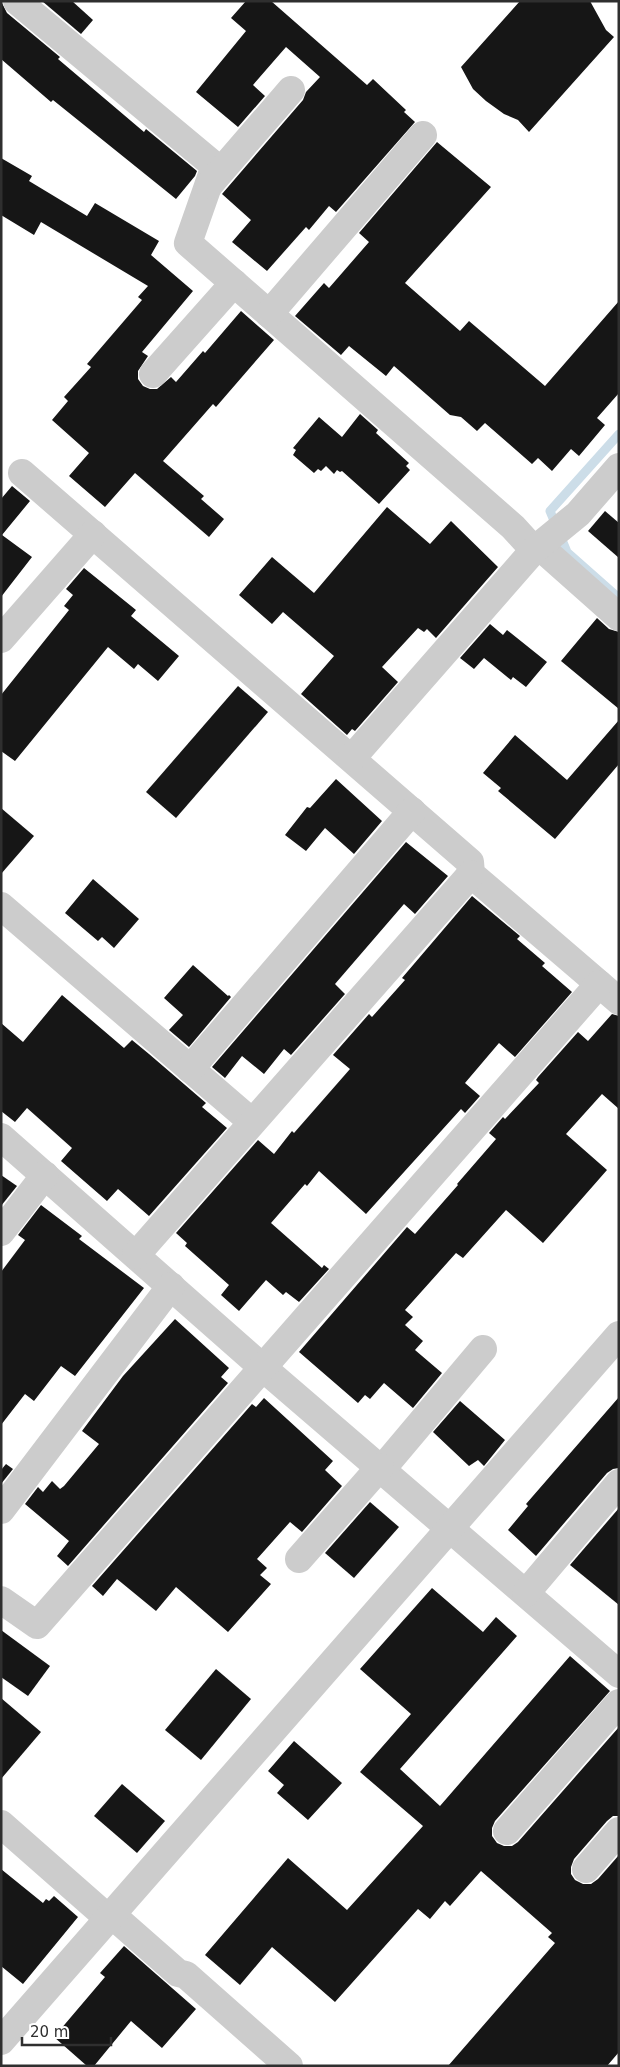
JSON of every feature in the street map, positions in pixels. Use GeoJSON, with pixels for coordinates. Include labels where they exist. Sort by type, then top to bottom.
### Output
{"type":"FeatureCollection","features":[{"type":"Feature","properties":{"kind":"street"},"geometry":{"type":"LineString","coordinates":[[17,1],[215,166],[188,243],[619,617]]}},
{"type":"Feature","properties":{"kind":"street"},"geometry":{"type":"LineString","coordinates":[[209,184],[292,90]]}},
{"type":"Feature","properties":{"kind":"street"},"geometry":{"type":"LineString","coordinates":[[269,314],[423,135]]}},
{"type":"Feature","properties":{"kind":"street"},"geometry":{"type":"LineString","coordinates":[[153,374],[234,283]]}},
{"type":"Feature","properties":{"kind":"street"},"geometry":{"type":"LineString","coordinates":[[352,758],[538,546],[574,517],[619,467]]}},
{"type":"Feature","properties":{"kind":"street"},"geometry":{"type":"LineString","coordinates":[[1,1600],[37,1625],[262,1367],[609,993],[471,874],[470,862],[22,473]]}},
{"type":"Feature","properties":{"kind":"street"},"geometry":{"type":"LineString","coordinates":[[1,639],[93,534]]}},
{"type":"Feature","properties":{"kind":"street"},"geometry":{"type":"LineString","coordinates":[[190,1069],[412,811]]}},
{"type":"Feature","properties":{"kind":"street"},"geometry":{"type":"LineString","coordinates":[[136,1255],[471,874]]}},
{"type":"Feature","properties":{"kind":"street"},"geometry":{"type":"LineString","coordinates":[[1,906],[252,1122]]}},
{"type":"Feature","properties":{"kind":"street"},"geometry":{"type":"LineString","coordinates":[[1,1137],[262,1367],[619,1674]]}},
{"type":"Feature","properties":{"kind":"street"},"geometry":{"type":"LineString","coordinates":[[1,1232],[45,1175]]}},
{"type":"Feature","properties":{"kind":"street"},"geometry":{"type":"LineString","coordinates":[[1,1510],[172,1286]]}},
{"type":"Feature","properties":{"kind":"street"},"geometry":{"type":"LineString","coordinates":[[1,2041],[619,1335]]}},
{"type":"Feature","properties":{"kind":"street"},"geometry":{"type":"LineString","coordinates":[[300,1559],[483,1349]]}},
{"type":"Feature","properties":{"kind":"street"},"geometry":{"type":"LineString","coordinates":[[526,1593],[619,1483]]}},
{"type":"Feature","properties":{"kind":"street"},"geometry":{"type":"LineString","coordinates":[[507,1831],[619,1703]]}},
{"type":"Feature","properties":{"kind":"street"},"geometry":{"type":"LineString","coordinates":[[1,1824],[178,1973],[186,1974],[289,2066]]}},
{"type":"Feature","properties":{"kind":"street"},"geometry":{"type":"LineString","coordinates":[[586,1869],[619,1831]]}},
{"type":"Feature","properties":{"kind":"building"},"geometry":{"type":"Polygon","coordinates":[[[1,1],[7,13],[60,57],[58,59],[144,132],[146,129],[197,171],[176,199],[53,100],[51,102],[1,59],[1,1]]]}},
{"type":"Feature","properties":{"kind":"building"},"geometry":{"type":"Polygon","coordinates":[[[42,1],[72,1],[93,20],[81,34],[42,1]]]}},
{"type":"Feature","properties":{"kind":"building"},"geometry":{"type":"Polygon","coordinates":[[[246,1],[271,1],[367,85],[373,79],[406,110],[404,112],[415,122],[336,212],[329,206],[309,230],[306,227],[267,271],[232,242],[251,220],[222,194],[303,100],[306,92],[320,77],[286,47],[253,85],[265,96],[238,127],[196,92],[246,31],[231,18],[246,1]]]}},
{"type":"Feature","properties":{"kind":"building"},"geometry":{"type":"Polygon","coordinates":[[[520,1],[590,1],[606,30],[614,37],[529,132],[518,120],[504,114],[473,89],[461,67],[520,1]]]}},
{"type":"Feature","properties":{"kind":"building"},"geometry":{"type":"Polygon","coordinates":[[[437,142],[491,187],[405,283],[460,331],[469,321],[545,386],[619,301],[619,393],[597,418],[605,425],[579,456],[571,449],[552,471],[538,458],[532,464],[485,423],[477,431],[461,417],[450,415],[394,366],[386,376],[349,346],[341,355],[295,316],[324,283],[329,288],[369,242],[359,233],[437,142]]]}},
{"type":"Feature","properties":{"kind":"building"},"geometry":{"type":"Polygon","coordinates":[[[1,158],[32,176],[29,181],[87,216],[95,203],[159,241],[151,255],[193,291],[142,352],[148,356],[138,371],[138,379],[143,386],[157,389],[171,377],[176,382],[203,351],[205,353],[241,311],[274,340],[216,407],[213,404],[163,461],[204,496],[201,499],[224,519],[209,537],[135,473],[105,507],[69,476],[89,453],[52,420],[68,401],[64,397],[91,367],[87,364],[142,300],[138,297],[148,286],[41,222],[34,235],[1,215],[1,158]]]}},
{"type":"Feature","properties":{"kind":"building"},"geometry":{"type":"Polygon","coordinates":[[[360,414],[378,430],[376,433],[409,463],[406,466],[410,470],[379,504],[342,471],[337,470],[334,474],[326,466],[321,471],[318,469],[314,473],[293,455],[296,450],[293,448],[319,417],[342,437],[360,414]]]}},
{"type":"Feature","properties":{"kind":"building"},"geometry":{"type":"Polygon","coordinates":[[[12,486],[30,501],[2,535],[32,557],[1,597],[1,499],[12,486]]]}},
{"type":"Feature","properties":{"kind":"building"},"geometry":{"type":"Polygon","coordinates":[[[387,507],[430,544],[451,521],[498,567],[436,638],[427,629],[424,632],[418,628],[382,667],[398,682],[355,731],[352,729],[347,735],[301,694],[334,656],[283,612],[272,624],[239,595],[272,557],[314,593],[387,507]]]}},
{"type":"Feature","properties":{"kind":"building"},"geometry":{"type":"Polygon","coordinates":[[[605,511],[619,523],[619,558],[588,531],[605,511]]]}},
{"type":"Feature","properties":{"kind":"building"},"geometry":{"type":"Polygon","coordinates":[[[84,568],[136,610],[131,616],[179,656],[158,681],[138,664],[134,669],[108,647],[15,761],[1,751],[1,695],[69,610],[64,606],[73,595],[66,589],[84,568]]]}},
{"type":"Feature","properties":{"kind":"building"},"geometry":{"type":"Polygon","coordinates":[[[597,618],[609,629],[619,632],[619,709],[561,661],[597,618]]]}},
{"type":"Feature","properties":{"kind":"building"},"geometry":{"type":"Polygon","coordinates":[[[490,624],[503,635],[507,630],[547,662],[526,687],[513,677],[511,680],[484,658],[474,669],[460,658],[490,624]]]}},
{"type":"Feature","properties":{"kind":"building"},"geometry":{"type":"Polygon","coordinates":[[[238,686],[268,712],[176,818],[146,792],[238,686]]]}},
{"type":"Feature","properties":{"kind":"building"},"geometry":{"type":"Polygon","coordinates":[[[619,720],[619,764],[555,839],[498,791],[501,788],[483,773],[515,735],[567,780],[619,720]]]}},
{"type":"Feature","properties":{"kind":"building"},"geometry":{"type":"Polygon","coordinates":[[[336,779],[382,821],[354,854],[325,828],[306,851],[285,835],[307,807],[310,808],[336,779]]]}},
{"type":"Feature","properties":{"kind":"building"},"geometry":{"type":"Polygon","coordinates":[[[1,808],[34,836],[1,874],[1,808]]]}},
{"type":"Feature","properties":{"kind":"building"},"geometry":{"type":"Polygon","coordinates":[[[406,842],[448,876],[415,914],[404,904],[335,984],[345,994],[291,1055],[284,1049],[264,1074],[242,1056],[225,1078],[212,1067],[406,842]]]}},
{"type":"Feature","properties":{"kind":"building"},"geometry":{"type":"Polygon","coordinates":[[[93,879],[139,919],[114,948],[102,937],[98,941],[65,913],[93,879]]]}},
{"type":"Feature","properties":{"kind":"building"},"geometry":{"type":"Polygon","coordinates":[[[472,896],[520,936],[517,939],[545,963],[542,966],[572,992],[515,1057],[499,1043],[465,1083],[480,1096],[465,1113],[461,1109],[366,1214],[319,1171],[307,1186],[305,1184],[271,1223],[322,1268],[324,1265],[329,1269],[299,1302],[286,1292],[283,1295],[266,1280],[239,1311],[221,1295],[229,1285],[185,1246],[187,1243],[176,1233],[258,1140],[274,1154],[292,1131],[294,1133],[350,1069],[333,1055],[369,1014],[372,1017],[405,980],[402,978],[472,896]]]}},
{"type":"Feature","properties":{"kind":"building"},"geometry":{"type":"Polygon","coordinates":[[[193,965],[231,997],[189,1047],[169,1030],[183,1015],[164,998],[193,965]]]}},
{"type":"Feature","properties":{"kind":"building"},"geometry":{"type":"Polygon","coordinates":[[[62,995],[124,1048],[132,1040],[206,1103],[202,1107],[227,1128],[149,1216],[118,1189],[107,1201],[61,1161],[72,1148],[27,1108],[15,1122],[1,1111],[1,1023],[23,1042],[62,995]]]}},
{"type":"Feature","properties":{"kind":"building"},"geometry":{"type":"Polygon","coordinates":[[[612,1014],[619,1016],[619,1109],[602,1094],[566,1134],[607,1170],[543,1243],[506,1210],[463,1258],[456,1253],[405,1310],[413,1317],[405,1325],[423,1341],[415,1350],[442,1373],[413,1408],[384,1383],[370,1399],[365,1395],[358,1403],[299,1352],[407,1227],[415,1234],[458,1185],[496,1139],[489,1133],[539,1083],[536,1080],[538,1077],[578,1032],[588,1041],[612,1014]]]}},
{"type":"Feature","properties":{"kind":"building"},"geometry":{"type":"Polygon","coordinates":[[[1,1175],[17,1186],[1,1206],[1,1175]]]}},
{"type":"Feature","properties":{"kind":"building"},"geometry":{"type":"Polygon","coordinates":[[[41,1205],[82,1236],[79,1239],[144,1288],[75,1376],[61,1366],[34,1401],[25,1394],[1,1425],[1,1272],[25,1240],[18,1235],[41,1205]]]}},
{"type":"Feature","properties":{"kind":"building"},"geometry":{"type":"Polygon","coordinates":[[[175,1319],[229,1368],[221,1377],[228,1383],[68,1566],[57,1556],[69,1541],[25,1504],[38,1487],[43,1492],[52,1481],[60,1489],[64,1486],[99,1444],[82,1431],[123,1376],[175,1319]]]}},
{"type":"Feature","properties":{"kind":"building"},"geometry":{"type":"Polygon","coordinates":[[[619,1397],[619,1468],[607,1473],[536,1556],[508,1530],[528,1506],[526,1504],[619,1397]]]}},
{"type":"Feature","properties":{"kind":"building"},"geometry":{"type":"Polygon","coordinates":[[[264,1398],[333,1461],[325,1470],[342,1486],[302,1532],[290,1522],[257,1559],[267,1568],[260,1575],[271,1584],[228,1632],[176,1587],[156,1611],[117,1579],[103,1596],[92,1586],[252,1404],[256,1407],[264,1398]]]}},
{"type":"Feature","properties":{"kind":"building"},"geometry":{"type":"Polygon","coordinates":[[[460,1401],[505,1440],[484,1466],[478,1460],[469,1466],[433,1432],[460,1401]]]}},
{"type":"Feature","properties":{"kind":"building"},"geometry":{"type":"Polygon","coordinates":[[[6,1464],[13,1469],[1,1484],[1,1470],[6,1464]]]}},
{"type":"Feature","properties":{"kind":"building"},"geometry":{"type":"Polygon","coordinates":[[[370,1502],[399,1527],[354,1578],[325,1553],[370,1502]]]}},
{"type":"Feature","properties":{"kind":"building"},"geometry":{"type":"Polygon","coordinates":[[[619,1508],[619,1605],[570,1565],[619,1508]]]}},
{"type":"Feature","properties":{"kind":"building"},"geometry":{"type":"Polygon","coordinates":[[[432,1588],[483,1632],[496,1617],[517,1636],[400,1769],[440,1806],[570,1656],[610,1691],[495,1821],[492,1828],[492,1836],[497,1843],[504,1846],[512,1846],[518,1842],[619,1727],[619,1816],[613,1816],[607,1821],[574,1859],[571,1867],[571,1874],[575,1880],[583,1884],[591,1884],[598,1879],[619,1855],[619,2052],[607,2066],[448,2066],[555,1943],[548,1937],[552,1933],[481,1871],[450,1906],[445,1901],[430,1919],[418,1909],[335,2002],[272,1947],[240,1985],[205,1955],[288,1858],[347,1910],[423,1826],[360,1772],[411,1714],[360,1669],[432,1588]]]}},
{"type":"Feature","properties":{"kind":"building"},"geometry":{"type":"Polygon","coordinates":[[[1,1630],[50,1666],[28,1696],[1,1677],[1,1630]]]}},
{"type":"Feature","properties":{"kind":"building"},"geometry":{"type":"Polygon","coordinates":[[[216,1669],[251,1699],[201,1760],[165,1730],[216,1669]]]}},
{"type":"Feature","properties":{"kind":"building"},"geometry":{"type":"Polygon","coordinates":[[[1,1698],[41,1732],[1,1779],[1,1698]]]}},
{"type":"Feature","properties":{"kind":"building"},"geometry":{"type":"Polygon","coordinates":[[[294,1741],[342,1783],[308,1820],[277,1793],[284,1785],[268,1771],[294,1741]]]}},
{"type":"Feature","properties":{"kind":"building"},"geometry":{"type":"Polygon","coordinates":[[[122,1784],[165,1821],[137,1853],[94,1816],[122,1784]]]}},
{"type":"Feature","properties":{"kind":"building"},"geometry":{"type":"Polygon","coordinates":[[[1,1869],[43,1903],[46,1899],[49,1901],[54,1896],[78,1917],[23,1984],[1,1966],[1,1869]]]}},
{"type":"Feature","properties":{"kind":"building"},"geometry":{"type":"Polygon","coordinates":[[[124,1946],[196,2009],[162,2048],[131,2021],[94,2066],[87,2066],[54,2037],[105,1977],[100,1973],[124,1946]]]}},
{"type":"Feature","properties":{"kind":"waterway"},"geometry":{"type":"LineString","coordinates":[[619,434],[550,511],[567,552],[619,598]]}}]}
